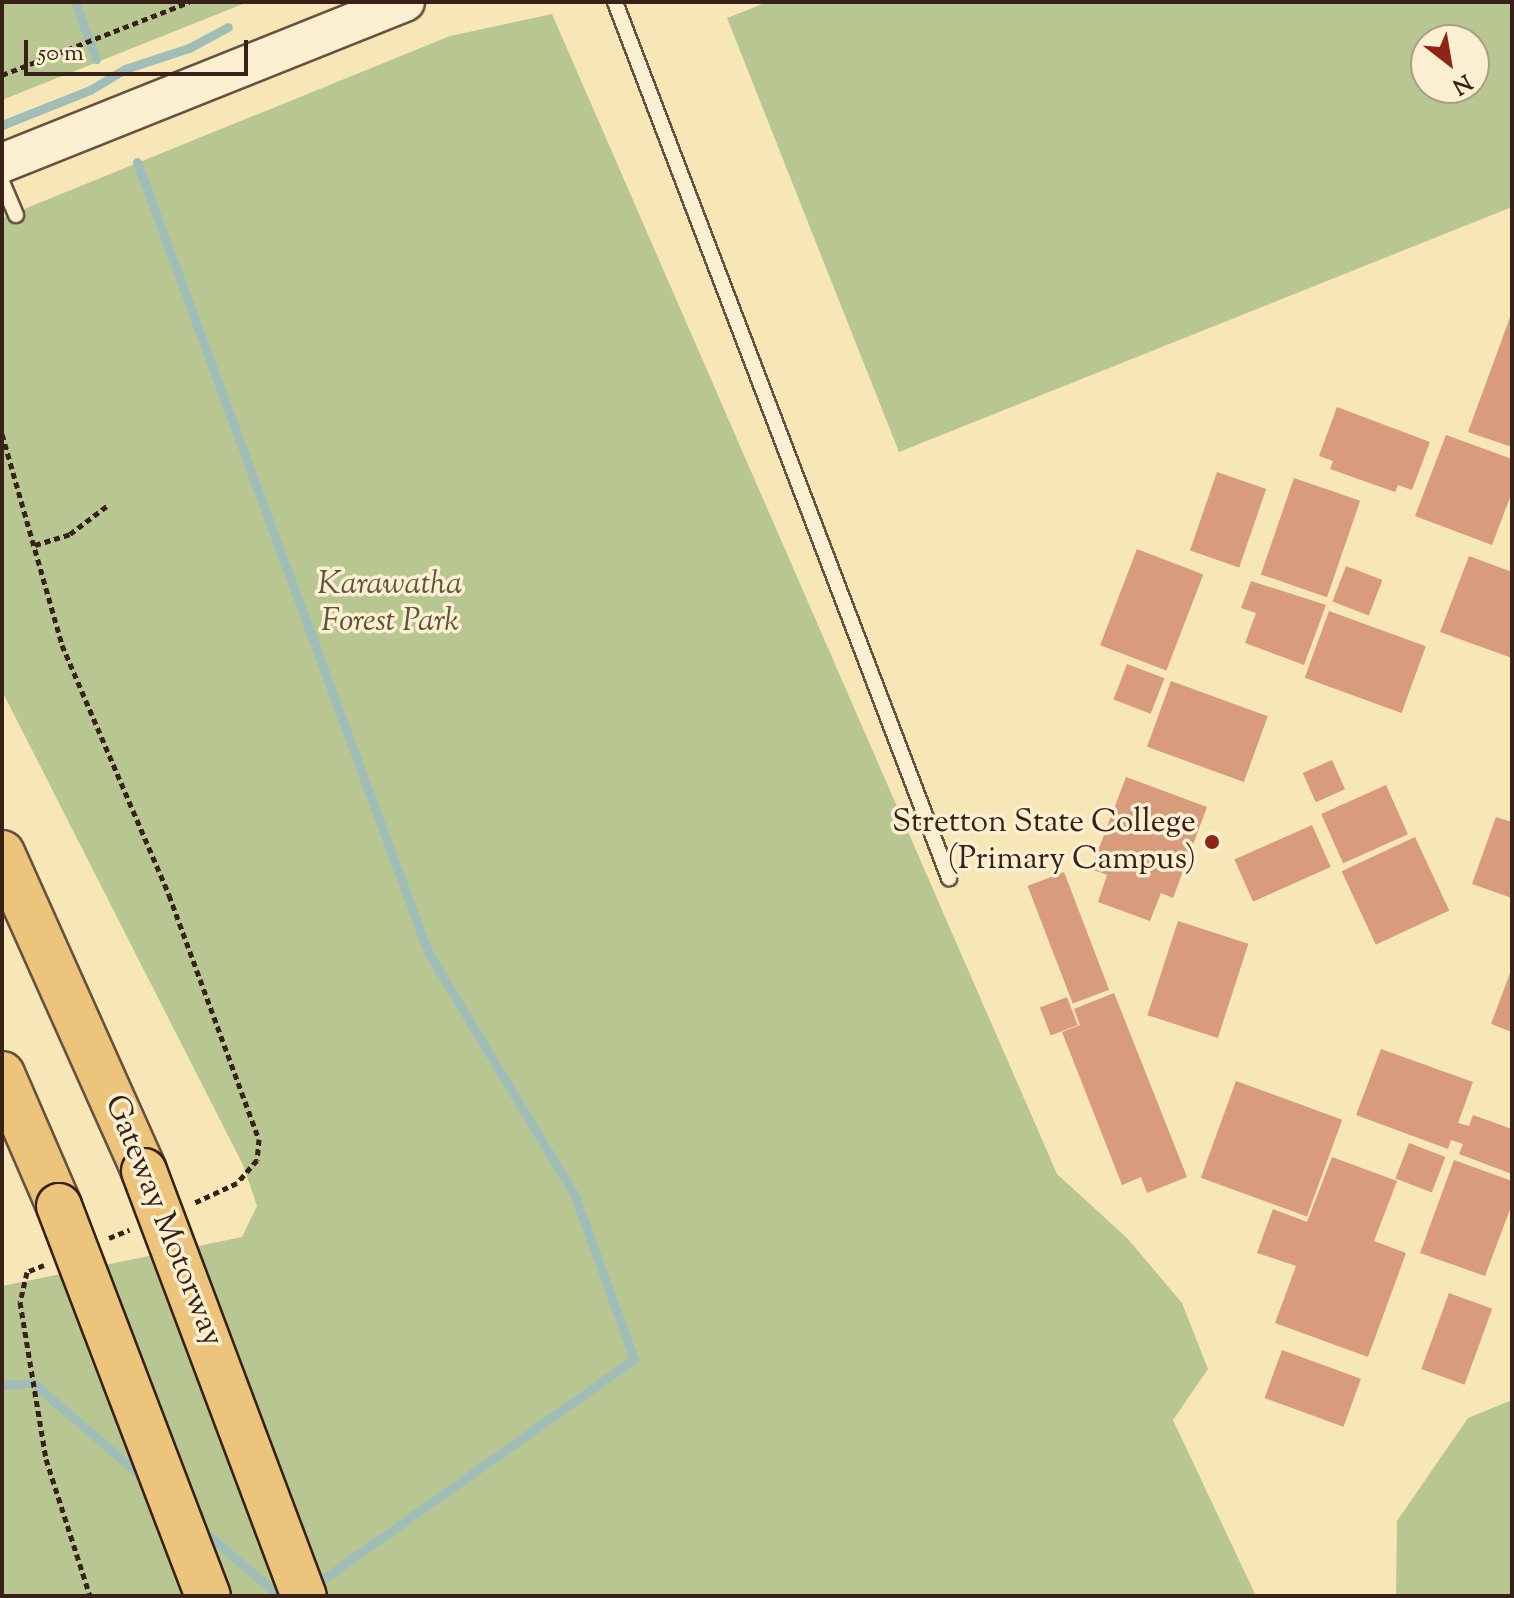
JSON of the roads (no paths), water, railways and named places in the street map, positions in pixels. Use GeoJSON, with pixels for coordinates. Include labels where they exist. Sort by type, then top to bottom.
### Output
{"type":"FeatureCollection","features":[{"type":"Feature","properties":{"kind":"highway","name":"Gateway Motorway"},"geometry":{"type":"LineString","coordinates":[[2,853],[144,1171],[304,1596]]}},
{"type":"Feature","properties":{"kind":"highway"},"geometry":{"type":"LineString","coordinates":[[2,1074],[59,1206],[208,1596]]}},
{"type":"Feature","properties":{"kind":"street"},"geometry":{"type":"LineString","coordinates":[[2,163],[405,2]]}},
{"type":"Feature","properties":{"kind":"lane"},"geometry":{"type":"LineString","coordinates":[[615,2],[949,878]]}},
{"type":"Feature","properties":{"kind":"lane"},"geometry":{"type":"LineString","coordinates":[[2,182],[16,215]]}},
{"type":"Feature","properties":{"kind":"waterway"},"geometry":{"type":"LineString","coordinates":[[75,2],[96,59]]}},
{"type":"Feature","properties":{"kind":"waterway"},"geometry":{"type":"LineString","coordinates":[[2,125],[90,90],[125,69],[189,48],[228,27]]}},
{"type":"Feature","properties":{"kind":"waterway"},"geometry":{"type":"LineString","coordinates":[[137,162],[428,952],[575,1196],[634,1359],[313,1586]]}},
{"type":"Feature","properties":{"kind":"waterway"},"geometry":{"type":"LineString","coordinates":[[2,1385],[33,1383],[147,1481]]}},
{"type":"Feature","properties":{"kind":"waterway"},"geometry":{"type":"LineString","coordinates":[[200,1528],[279,1596]]}},
{"type":"Feature","properties":{"kind":"place","name":"Stretton State College (Primary Campus)"},"geometry":{"type":"Point","coordinates":[1212,842]}},
{"type":"Feature","properties":{"kind":"park label","name":"Karawatha Forest Park"},"geometry":{"type":"Point","coordinates":[390,604]}}]}
